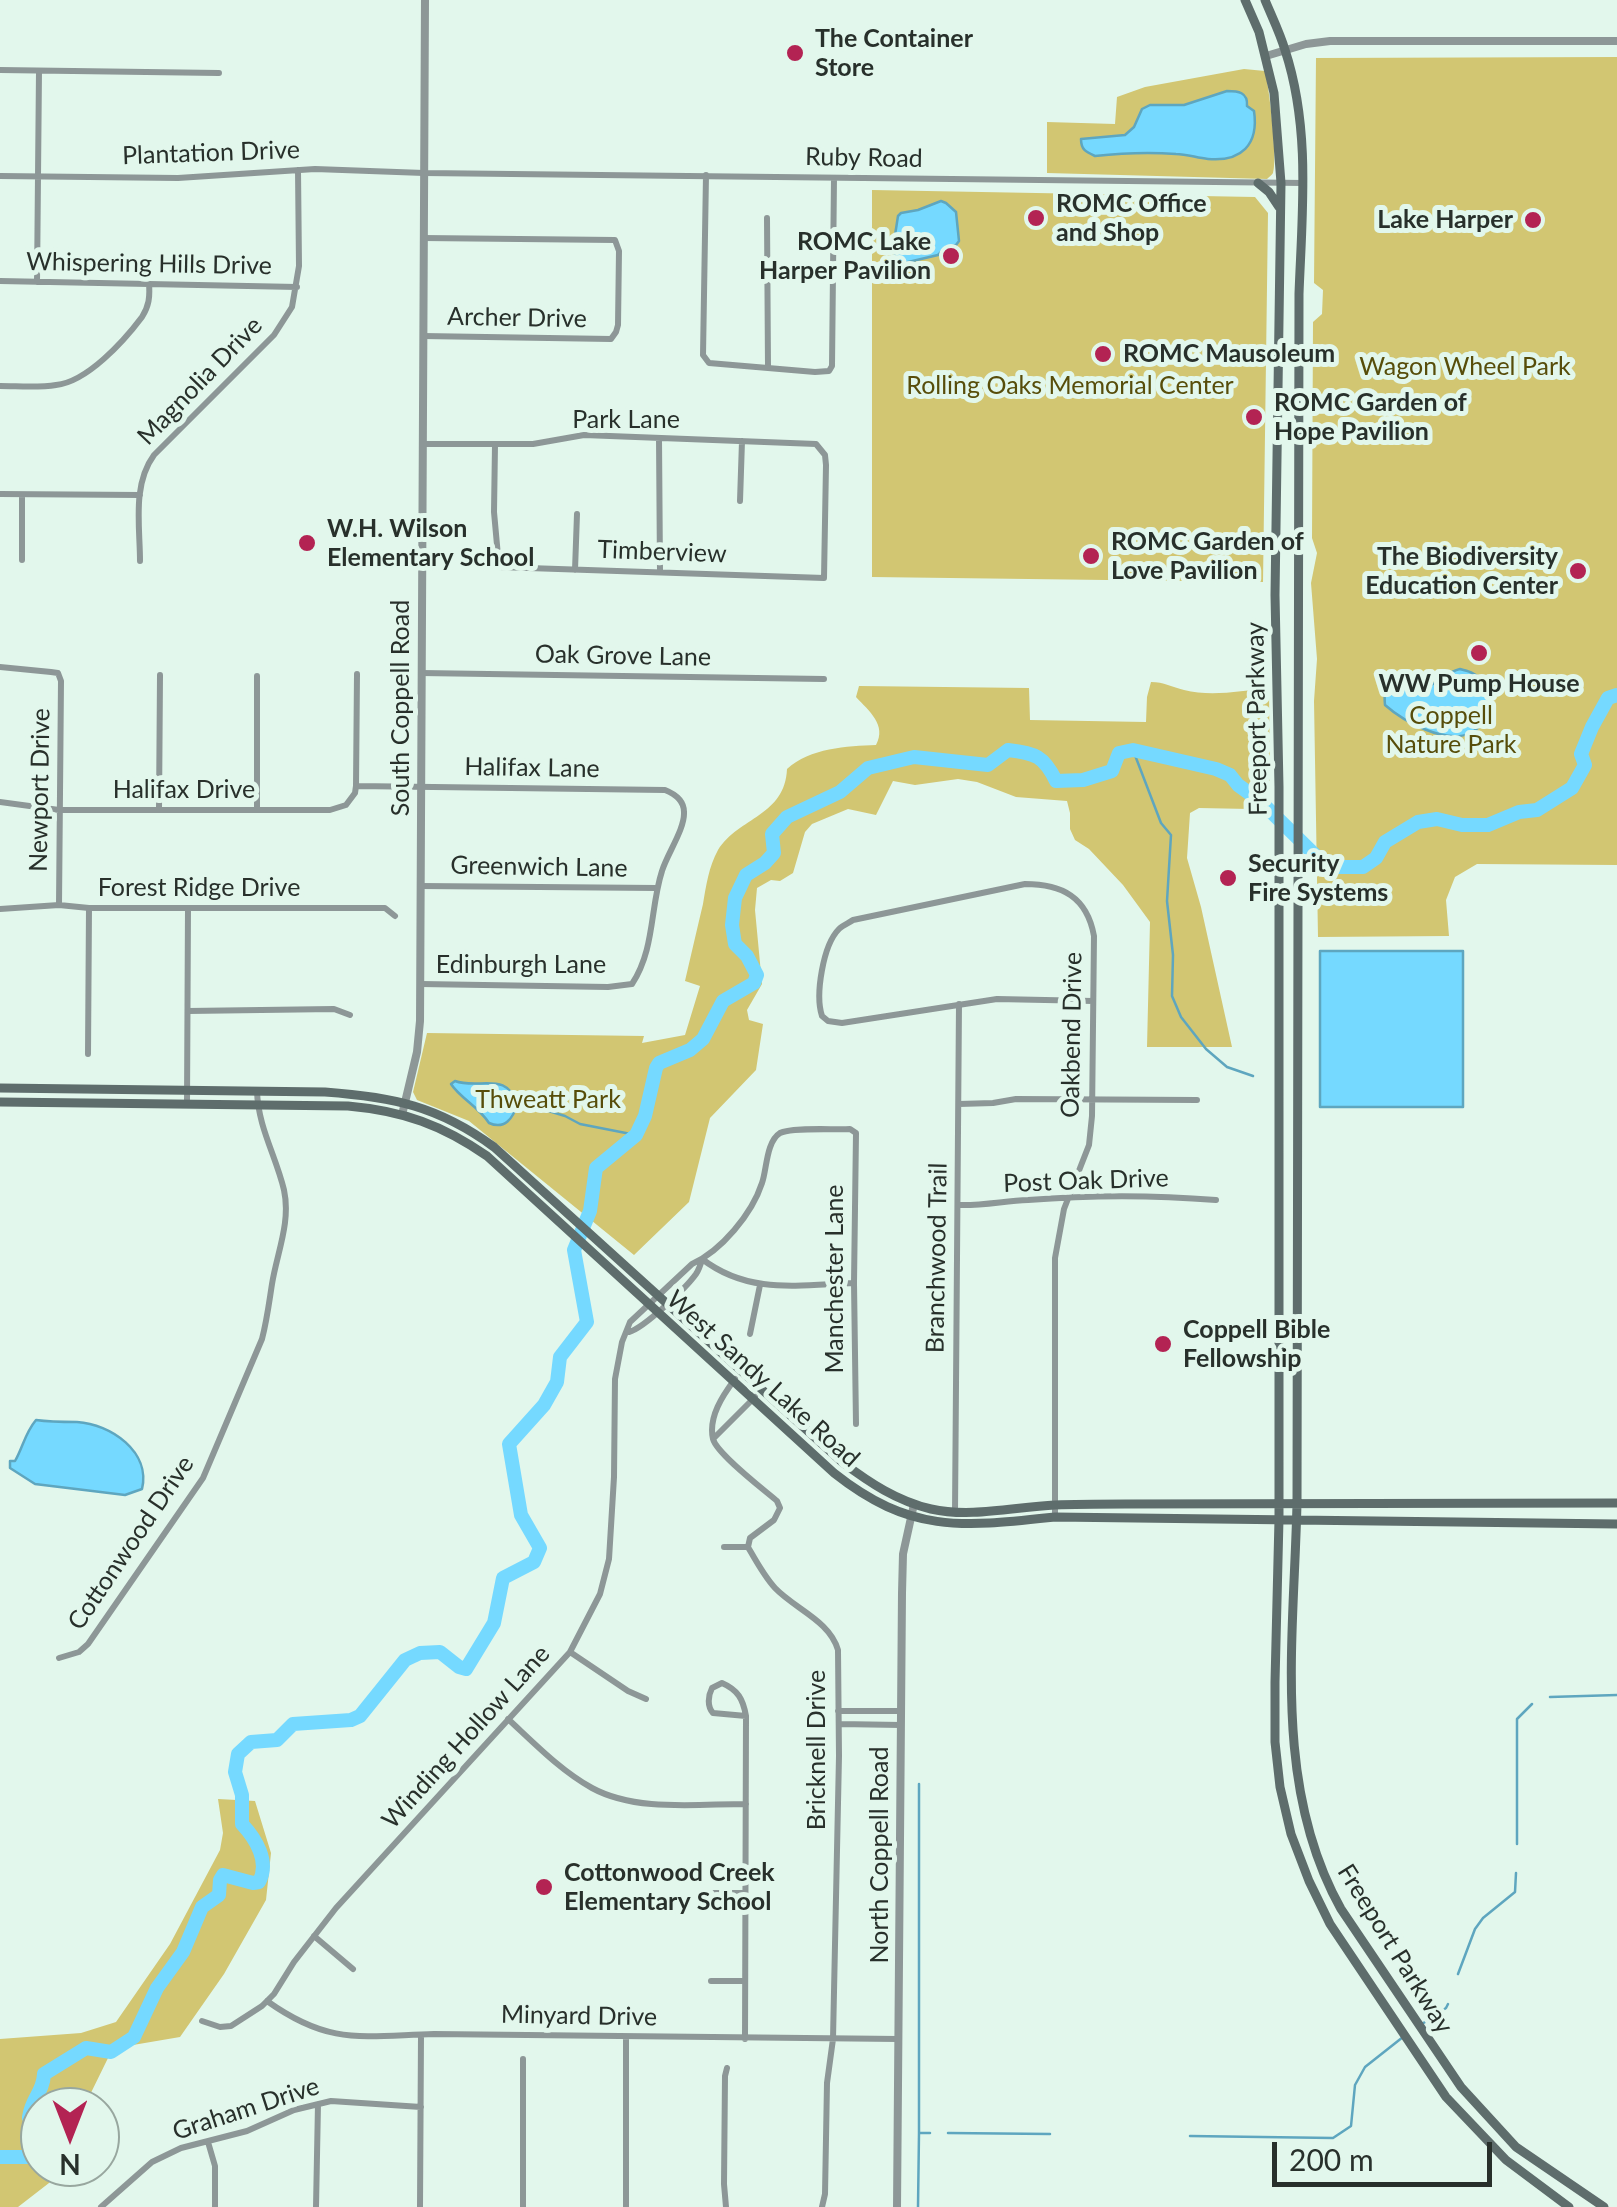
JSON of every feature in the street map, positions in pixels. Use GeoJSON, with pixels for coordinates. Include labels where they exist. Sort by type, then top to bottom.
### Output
{"type":"FeatureCollection","features":[{"type":"Feature","properties":{"kind":"main road","name":"Freeport Parkway"},"geometry":{"type":"LineString","coordinates":[[1245,0],[1266,56],[1276,112],[1281,183],[1275,594],[1280,787],[1279,1519],[1275,1682],[1280,1786],[1290,1834],[1330,1924],[1446,2097],[1506,2160],[1569,2207]]}},
{"type":"Feature","properties":{"kind":"main road","name":"Freeport Parkway"},"geometry":{"type":"LineString","coordinates":[[1266,0],[1285,50],[1301,124],[1304,183],[1299,294],[1297,1503],[1292,1682],[1298,1784],[1308,1830],[1326,1882],[1341,1910],[1461,2088],[1516,2147],[1604,2207]]}},
{"type":"Feature","properties":{"kind":"main road"},"geometry":{"type":"LineString","coordinates":[[1258,183],[1276,200],[1280,210]]}},
{"type":"Feature","properties":{"kind":"main road"},"geometry":{"type":"LineString","coordinates":[[1278,302],[1299,294]]}},
{"type":"Feature","properties":{"kind":"main road"},"geometry":{"type":"LineString","coordinates":[[1278,302],[1299,308]]}},
{"type":"Feature","properties":{"kind":"main road"},"geometry":{"type":"LineString","coordinates":[[1275,594],[1300,592]]}},
{"type":"Feature","properties":{"kind":"main road"},"geometry":{"type":"LineString","coordinates":[[1277,676],[1299,677]]}},
{"type":"Feature","properties":{"kind":"main road","name":"West Sandy Lake Road"},"geometry":{"type":"LineString","coordinates":[[0,1088],[371,1095],[405,1102],[470,1129],[556,1200],[850,1468],[880,1489],[914,1504],[954,1512],[1054,1505],[1617,1503]]}},
{"type":"Feature","properties":{"kind":"main road","name":"West Sandy Lake Road"},"geometry":{"type":"LineString","coordinates":[[0,1102],[348,1106],[402,1115],[456,1135],[488,1156],[852,1488],[911,1517],[938,1524],[980,1526],[1055,1518],[1617,1524]]}},
{"type":"Feature","properties":{"kind":"main road"},"geometry":{"type":"LineString","coordinates":[[1279,1144],[1298,1144]]}},
{"type":"Feature","properties":{"kind":"main road"},"geometry":{"type":"LineString","coordinates":[[1279,1261],[1298,1261]]}},
{"type":"Feature","properties":{"kind":"main road"},"geometry":{"type":"LineString","coordinates":[[1279,1373],[1297,1373]]}},
{"type":"Feature","properties":{"kind":"main road"},"geometry":{"type":"LineString","coordinates":[[1500,1503],[1504,1523]]}},
{"type":"Feature","properties":{"kind":"main road"},"geometry":{"type":"LineString","coordinates":[[1275,1682],[1292,1682]]}},
{"type":"Feature","properties":{"kind":"street","name":"South Coppell Road"},"geometry":{"type":"LineString","coordinates":[[402,1115],[419,1034],[421,984],[425,0]]}},
{"type":"Feature","properties":{"kind":"street"},"geometry":{"type":"LineString","coordinates":[[1266,56],[1330,41],[1617,41]]}},
{"type":"Feature","properties":{"kind":"street"},"geometry":{"type":"LineString","coordinates":[[0,70],[219,73]]}},
{"type":"Feature","properties":{"kind":"street"},"geometry":{"type":"LineString","coordinates":[[36,282],[39,71]]}},
{"type":"Feature","properties":{"kind":"street","name":"Plantation Drive"},"geometry":{"type":"LineString","coordinates":[[0,176],[178,178],[340,169],[424,173]]}},
{"type":"Feature","properties":{"kind":"street","name":"Magnolia Drive"},"geometry":{"type":"LineString","coordinates":[[140,562],[142,476],[154,455],[274,335],[292,307],[299,266],[298,170]]}},
{"type":"Feature","properties":{"kind":"street","name":"Ruby Road"},"geometry":{"type":"LineString","coordinates":[[424,173],[1304,183]]}},
{"type":"Feature","properties":{"kind":"street"},"geometry":{"type":"LineString","coordinates":[[706,176],[703,355],[708,363],[815,372],[828,371],[832,366],[834,178]]}},
{"type":"Feature","properties":{"kind":"street"},"geometry":{"type":"LineString","coordinates":[[767,218],[768,367]]}},
{"type":"Feature","properties":{"kind":"street","name":"Archer Drive"},"geometry":{"type":"LineString","coordinates":[[423,238],[614,240],[619,251],[618,325],[611,339],[423,336]]}},
{"type":"Feature","properties":{"kind":"street","name":"Whispering Hills Drive"},"geometry":{"type":"LineString","coordinates":[[0,282],[297,288]]}},
{"type":"Feature","properties":{"kind":"street"},"geometry":{"type":"LineString","coordinates":[[0,386],[55,386],[90,371],[142,317],[147,308],[149,284]]}},
{"type":"Feature","properties":{"kind":"street","name":"Park Lane"},"geometry":{"type":"LineString","coordinates":[[422,444],[533,444],[584,435],[816,444],[825,455],[824,578]]}},
{"type":"Feature","properties":{"kind":"street"},"geometry":{"type":"LineString","coordinates":[[659,438],[660,572]]}},
{"type":"Feature","properties":{"kind":"street"},"geometry":{"type":"LineString","coordinates":[[740,501],[742,441]]}},
{"type":"Feature","properties":{"kind":"street","name":"Timberview"},"geometry":{"type":"LineString","coordinates":[[494,445],[499,566],[824,578]]}},
{"type":"Feature","properties":{"kind":"street"},"geometry":{"type":"LineString","coordinates":[[0,494],[140,494]]}},
{"type":"Feature","properties":{"kind":"street"},"geometry":{"type":"LineString","coordinates":[[22,494],[22,560]]}},
{"type":"Feature","properties":{"kind":"street"},"geometry":{"type":"LineString","coordinates":[[575,570],[577,514]]}},
{"type":"Feature","properties":{"kind":"street","name":"Newport Drive"},"geometry":{"type":"LineString","coordinates":[[0,668],[51,672],[61,680],[59,906]]}},
{"type":"Feature","properties":{"kind":"street","name":"Oak Grove Lane"},"geometry":{"type":"LineString","coordinates":[[422,673],[824,679]]}},
{"type":"Feature","properties":{"kind":"street"},"geometry":{"type":"LineString","coordinates":[[356,674],[356,786]]}},
{"type":"Feature","properties":{"kind":"street"},"geometry":{"type":"LineString","coordinates":[[159,810],[160,675]]}},
{"type":"Feature","properties":{"kind":"street"},"geometry":{"type":"LineString","coordinates":[[257,676],[257,810]]}},
{"type":"Feature","properties":{"kind":"street","name":"Halifax Drive"},"geometry":{"type":"LineString","coordinates":[[0,802],[60,810],[330,810],[346,805],[356,786]]}},
{"type":"Feature","properties":{"kind":"street","name":"Halifax Lane"},"geometry":{"type":"LineString","coordinates":[[356,786],[666,790],[680,800],[683,823]]}},
{"type":"Feature","properties":{"kind":"street","name":"Edinburgh Lane"},"geometry":{"type":"LineString","coordinates":[[421,984],[632,984],[650,942],[657,888],[666,859],[683,823]]}},
{"type":"Feature","properties":{"kind":"street","name":"Oakbend Drive"},"geometry":{"type":"LineString","coordinates":[[959,1004],[854,1022],[828,1021],[818,1006],[820,981],[835,935],[848,923],[1025,884],[1053,886],[1084,909],[1094,936],[1092,1099],[1089,1145],[1059,1228],[1055,1272],[1055,1518]]}},
{"type":"Feature","properties":{"kind":"street","name":"Greenwich Lane"},"geometry":{"type":"LineString","coordinates":[[421,886],[657,888]]}},
{"type":"Feature","properties":{"kind":"street"},"geometry":{"type":"LineString","coordinates":[[88,1054],[89,908]]}},
{"type":"Feature","properties":{"kind":"street"},"geometry":{"type":"LineString","coordinates":[[187,1104],[188,908]]}},
{"type":"Feature","properties":{"kind":"street","name":"Forest Ridge Drive"},"geometry":{"type":"LineString","coordinates":[[0,909],[385,908],[396,916]]}},
{"type":"Feature","properties":{"kind":"street"},"geometry":{"type":"LineString","coordinates":[[959,1004],[998,999],[1093,1001]]}},
{"type":"Feature","properties":{"kind":"street","name":"Branchwood Trail"},"geometry":{"type":"LineString","coordinates":[[954,1512],[959,1004]]}},
{"type":"Feature","properties":{"kind":"street"},"geometry":{"type":"LineString","coordinates":[[188,1010],[334,1009],[350,1015]]}},
{"type":"Feature","properties":{"kind":"street","name":"Cottonwood Drive"},"geometry":{"type":"LineString","coordinates":[[60,1658],[79,1652],[88,1644],[202,1478],[262,1339],[286,1219],[285,1196],[263,1130],[257,1091]]}},
{"type":"Feature","properties":{"kind":"street"},"geometry":{"type":"LineString","coordinates":[[959,1104],[1016,1099],[1197,1100]]}},
{"type":"Feature","properties":{"kind":"street","name":"Winding Hollow Lane"},"geometry":{"type":"LineString","coordinates":[[202,2021],[231,2026],[267,2000],[336,1908],[570,1652],[600,1594],[609,1559],[615,1378],[630,1322],[734,1230],[762,1187],[772,1143],[780,1134],[850,1129],[856,1134]]}},
{"type":"Feature","properties":{"kind":"street","name":"Manchester Lane"},"geometry":{"type":"LineString","coordinates":[[856,1134],[856,1424]]}},
{"type":"Feature","properties":{"kind":"street","name":"Post Oak Drive"},"geometry":{"type":"LineString","coordinates":[[958,1205],[1068,1198],[1216,1200]]}},
{"type":"Feature","properties":{"kind":"street"},"geometry":{"type":"LineString","coordinates":[[702,1259],[728,1276],[760,1285],[854,1284]]}},
{"type":"Feature","properties":{"kind":"street","name":"Winding Hollow Lane"},"geometry":{"type":"LineString","coordinates":[[627,1333],[668,1303],[697,1273],[702,1259]]}},
{"type":"Feature","properties":{"kind":"street"},"geometry":{"type":"LineString","coordinates":[[750,1334],[760,1285]]}},
{"type":"Feature","properties":{"kind":"street"},"geometry":{"type":"LineString","coordinates":[[724,1548],[748,1547],[750,1538],[774,1520],[780,1508],[722,1452],[713,1438],[713,1420],[733,1381],[742,1372]]}},
{"type":"Feature","properties":{"kind":"street"},"geometry":{"type":"LineString","coordinates":[[713,1438],[762,1390]]}},
{"type":"Feature","properties":{"kind":"street","name":"North Coppell Road"},"geometry":{"type":"LineString","coordinates":[[897,2207],[903,1554],[914,1504]]}},
{"type":"Feature","properties":{"kind":"street","name":"Bricknell Drive"},"geometry":{"type":"LineString","coordinates":[[748,1547],[778,1591],[827,1630],[838,1650],[833,2039],[827,2083],[822,2207]]}},
{"type":"Feature","properties":{"kind":"street"},"geometry":{"type":"LineString","coordinates":[[570,1652],[646,1699]]}},
{"type":"Feature","properties":{"kind":"street"},"geometry":{"type":"LineString","coordinates":[[744,2039],[746,1716],[744,1701],[736,1690],[722,1683],[712,1688],[708,1694],[713,1714],[746,1716]]}},
{"type":"Feature","properties":{"kind":"street"},"geometry":{"type":"LineString","coordinates":[[838,1711],[901,1711]]}},
{"type":"Feature","properties":{"kind":"street"},"geometry":{"type":"LineString","coordinates":[[508,1719],[561,1766],[604,1794],[658,1804],[746,1804]]}},
{"type":"Feature","properties":{"kind":"street"},"geometry":{"type":"LineString","coordinates":[[839,1724],[901,1725]]}},
{"type":"Feature","properties":{"kind":"street"},"geometry":{"type":"LineString","coordinates":[[710,1893],[744,1893]]}},
{"type":"Feature","properties":{"kind":"street"},"geometry":{"type":"LineString","coordinates":[[314,1936],[353,1969]]}},
{"type":"Feature","properties":{"kind":"street"},"geometry":{"type":"LineString","coordinates":[[711,1981],[744,1981]]}},
{"type":"Feature","properties":{"kind":"street","name":"Minyard Drive"},"geometry":{"type":"LineString","coordinates":[[267,2000],[298,2021],[348,2037],[898,2039]]}},
{"type":"Feature","properties":{"kind":"street"},"geometry":{"type":"LineString","coordinates":[[420,2207],[421,2035]]}},
{"type":"Feature","properties":{"kind":"street"},"geometry":{"type":"LineString","coordinates":[[626,2037],[626,2207]]}},
{"type":"Feature","properties":{"kind":"street"},"geometry":{"type":"LineString","coordinates":[[523,2059],[524,2207]]}},
{"type":"Feature","properties":{"kind":"street"},"geometry":{"type":"LineString","coordinates":[[726,2207],[727,2068]]}},
{"type":"Feature","properties":{"kind":"street","name":"Graham Drive"},"geometry":{"type":"LineString","coordinates":[[101,2207],[152,2162],[181,2148],[246,2131],[294,2110],[351,2101],[421,2107]]}},
{"type":"Feature","properties":{"kind":"street"},"geometry":{"type":"LineString","coordinates":[[316,2207],[318,2104]]}},
{"type":"Feature","properties":{"kind":"street"},"geometry":{"type":"LineString","coordinates":[[208,2142],[215,2166],[215,2207]]}},
{"type":"Feature","properties":{"kind":"green space","name":"Wagon Wheel Park"},"geometry":{"type":"Polygon","coordinates":[[[1617,57],[1617,865],[1477,864],[1455,877],[1446,900],[1449,936],[1318,937],[1314,701],[1317,659],[1311,583],[1317,553],[1312,538],[1313,322],[1322,314],[1323,290],[1314,283],[1316,58],[1617,57]]]}},
{"type":"Feature","properties":{"kind":"green space"},"geometry":{"type":"Polygon","coordinates":[[[1244,69],[1265,71],[1274,154],[1273,173],[1267,179],[1047,173],[1047,122],[1115,124],[1117,97],[1145,87],[1244,69]]]}},
{"type":"Feature","properties":{"kind":"green space","name":"Rolling Oaks Memorial Center"},"geometry":{"type":"Polygon","coordinates":[[[872,190],[1255,197],[1268,213],[1263,582],[872,577],[872,190]]]}},
{"type":"Feature","properties":{"kind":"green space","name":"Thweatt Park"},"geometry":{"type":"Polygon","coordinates":[[[1151,682],[1205,693],[1269,688],[1270,792],[1250,809],[1199,808],[1190,813],[1187,858],[1232,1047],[1147,1047],[1150,922],[1123,885],[1089,849],[1075,840],[1067,801],[1016,797],[958,779],[915,785],[893,781],[876,815],[848,809],[812,824],[805,832],[793,873],[757,888],[755,910],[762,984],[747,1010],[749,1020],[763,1024],[756,1070],[710,1118],[689,1202],[634,1255],[469,1121],[417,1100],[413,1092],[427,1033],[644,1036],[642,1043],[685,1035],[700,986],[685,981],[715,856],[737,830],[770,807],[784,785],[787,769],[796,762],[829,749],[876,745],[878,725],[856,697],[859,686],[1029,688],[1030,720],[1146,722],[1151,682]]]}},
{"type":"Feature","properties":{"kind":"green space"},"geometry":{"type":"Polygon","coordinates":[[[218,1799],[255,1801],[271,1853],[266,1900],[224,1974],[180,2037],[133,2045],[109,2056],[94,2087],[20,2087],[20,2187],[44,2187],[18,2207],[0,2207],[0,2039],[81,2033],[116,2022],[170,1944],[220,1850],[223,1833],[218,1799]]]}},
{"type":"Feature","properties":{"kind":"water"},"geometry":{"type":"Polygon","coordinates":[[[1227,91],[1244,95],[1247,106],[1254,111],[1255,123],[1245,149],[1230,158],[1156,153],[1095,156],[1082,146],[1081,139],[1125,135],[1134,127],[1142,109],[1150,105],[1184,105],[1227,91]]]}},
{"type":"Feature","properties":{"kind":"water"},"geometry":{"type":"Polygon","coordinates":[[[941,201],[956,212],[956,245],[946,247],[938,255],[904,263],[896,259],[893,248],[898,216],[941,201]]]}},
{"type":"Feature","properties":{"kind":"water"},"geometry":{"type":"Polygon","coordinates":[[[1460,669],[1478,677],[1487,693],[1485,716],[1470,733],[1437,734],[1402,718],[1385,705],[1385,691],[1394,681],[1426,687],[1460,669]]]}},
{"type":"Feature","properties":{"kind":"water"},"geometry":{"type":"Polygon","coordinates":[[[1320,951],[1463,951],[1463,1107],[1320,1107],[1320,951]]]}},
{"type":"Feature","properties":{"kind":"water"},"geometry":{"type":"Polygon","coordinates":[[[451,1084],[500,1084],[513,1094],[517,1105],[513,1114],[504,1124],[489,1123],[455,1089],[451,1084]]]}},
{"type":"Feature","properties":{"kind":"water"},"geometry":{"type":"Polygon","coordinates":[[[36,1420],[90,1424],[115,1434],[126,1442],[140,1463],[142,1489],[125,1495],[35,1484],[10,1468],[10,1461],[15,1461],[36,1420]]]}},
{"type":"Feature","properties":{"kind":"waterway"},"geometry":{"type":"LineString","coordinates":[[41,2087],[44,2074],[86,2048],[111,2052],[134,2037],[157,1988],[183,1952],[202,1907],[219,1895],[223,1875],[259,1882],[262,1859],[242,1824],[242,1795],[235,1772],[238,1754],[251,1742],[277,1740],[293,1724],[360,1716],[405,1660],[420,1653],[440,1652],[466,1669],[494,1623],[503,1578],[534,1562],[540,1548],[521,1515],[509,1444],[544,1405],[557,1382],[560,1357],[587,1322],[574,1250],[590,1211],[596,1168],[636,1135],[659,1063],[690,1050],[703,1039],[723,1001],[754,983],[757,975],[735,944],[735,898],[746,875],[774,853],[772,834],[787,817],[840,792],[868,768],[914,757],[988,765],[1008,750],[1017,751],[1043,761],[1056,781],[1083,780],[1112,771],[1119,753],[1133,750],[1230,775],[1316,856],[1322,867],[1363,867],[1376,858],[1385,842],[1418,822],[1437,819],[1462,825],[1488,825],[1519,812],[1537,810],[1572,788],[1585,765],[1581,754],[1592,727],[1608,698],[1617,695]]}},
{"type":"Feature","properties":{"kind":"waterway"},"geometry":{"type":"LineString","coordinates":[[1133,750],[1161,823],[1171,835],[1167,901],[1173,955],[1172,996],[1181,1017],[1206,1049],[1227,1067],[1253,1076]]}},
{"type":"Feature","properties":{"kind":"waterway"},"geometry":{"type":"LineString","coordinates":[[517,1105],[525,1105]]}},
{"type":"Feature","properties":{"kind":"waterway"},"geometry":{"type":"LineString","coordinates":[[532,1106],[580,1124],[636,1135]]}},
{"type":"Feature","properties":{"kind":"waterway"},"geometry":{"type":"LineString","coordinates":[[1550,1697],[1617,1695]]}},
{"type":"Feature","properties":{"kind":"waterway"},"geometry":{"type":"LineString","coordinates":[[1517,1844],[1517,1719],[1532,1704]]}},
{"type":"Feature","properties":{"kind":"waterway"},"geometry":{"type":"LineString","coordinates":[[919,1784],[919,2133]]}},
{"type":"Feature","properties":{"kind":"waterway"},"geometry":{"type":"LineString","coordinates":[[1458,1974],[1475,1929],[1515,1892],[1516,1873]]}},
{"type":"Feature","properties":{"kind":"waterway"},"geometry":{"type":"LineString","coordinates":[[1422,2024],[1448,2004]]}},
{"type":"Feature","properties":{"kind":"waterway"},"geometry":{"type":"LineString","coordinates":[[1190,2136],[1333,2138],[1351,2126],[1355,2085],[1365,2067],[1403,2037]]}},
{"type":"Feature","properties":{"kind":"waterway"},"geometry":{"type":"LineString","coordinates":[[918,2207],[919,2133],[930,2133]]}},
{"type":"Feature","properties":{"kind":"waterway"},"geometry":{"type":"LineString","coordinates":[[948,2133],[1050,2134]]}},
{"type":"Feature","properties":{"kind":"waterway"},"geometry":{"type":"LineString","coordinates":[[0,2157],[20,2157]]}},
{"type":"Feature","properties":{"kind":"place","name":"The Container Store"},"geometry":{"type":"Point","coordinates":[795,53]}},
{"type":"Feature","properties":{"kind":"place","name":"ROMC Office and Shop"},"geometry":{"type":"Point","coordinates":[1036,218]}},
{"type":"Feature","properties":{"kind":"place","name":"Lake Harper"},"geometry":{"type":"Point","coordinates":[1533,220]}},
{"type":"Feature","properties":{"kind":"place","name":"ROMC Lake Harper Pavilion"},"geometry":{"type":"Point","coordinates":[951,256]}},
{"type":"Feature","properties":{"kind":"place","name":"ROMC Mausoleum"},"geometry":{"type":"Point","coordinates":[1103,354]}},
{"type":"Feature","properties":{"kind":"place","name":"ROMC Garden of Hope Pavilion"},"geometry":{"type":"Point","coordinates":[1254,417]}},
{"type":"Feature","properties":{"kind":"place","name":"W.H. Wilson Elementary School"},"geometry":{"type":"Point","coordinates":[307,543]}},
{"type":"Feature","properties":{"kind":"place","name":"ROMC Garden of Love Pavilion"},"geometry":{"type":"Point","coordinates":[1091,556]}},
{"type":"Feature","properties":{"kind":"place","name":"The Biodiversity Education Center"},"geometry":{"type":"Point","coordinates":[1578,571]}},
{"type":"Feature","properties":{"kind":"place","name":"WW Pump House"},"geometry":{"type":"Point","coordinates":[1479,653]}},
{"type":"Feature","properties":{"kind":"place","name":"Security Fire Systems"},"geometry":{"type":"Point","coordinates":[1228,878]}},
{"type":"Feature","properties":{"kind":"place","name":"Coppell Bible Fellowship"},"geometry":{"type":"Point","coordinates":[1163,1344]}},
{"type":"Feature","properties":{"kind":"place","name":"Cottonwood Creek Elementary School"},"geometry":{"type":"Point","coordinates":[544,1887]}},
{"type":"Feature","properties":{"kind":"park label","name":"Coppell Nature Park"},"geometry":{"type":"Point","coordinates":[1451,730]}}]}
